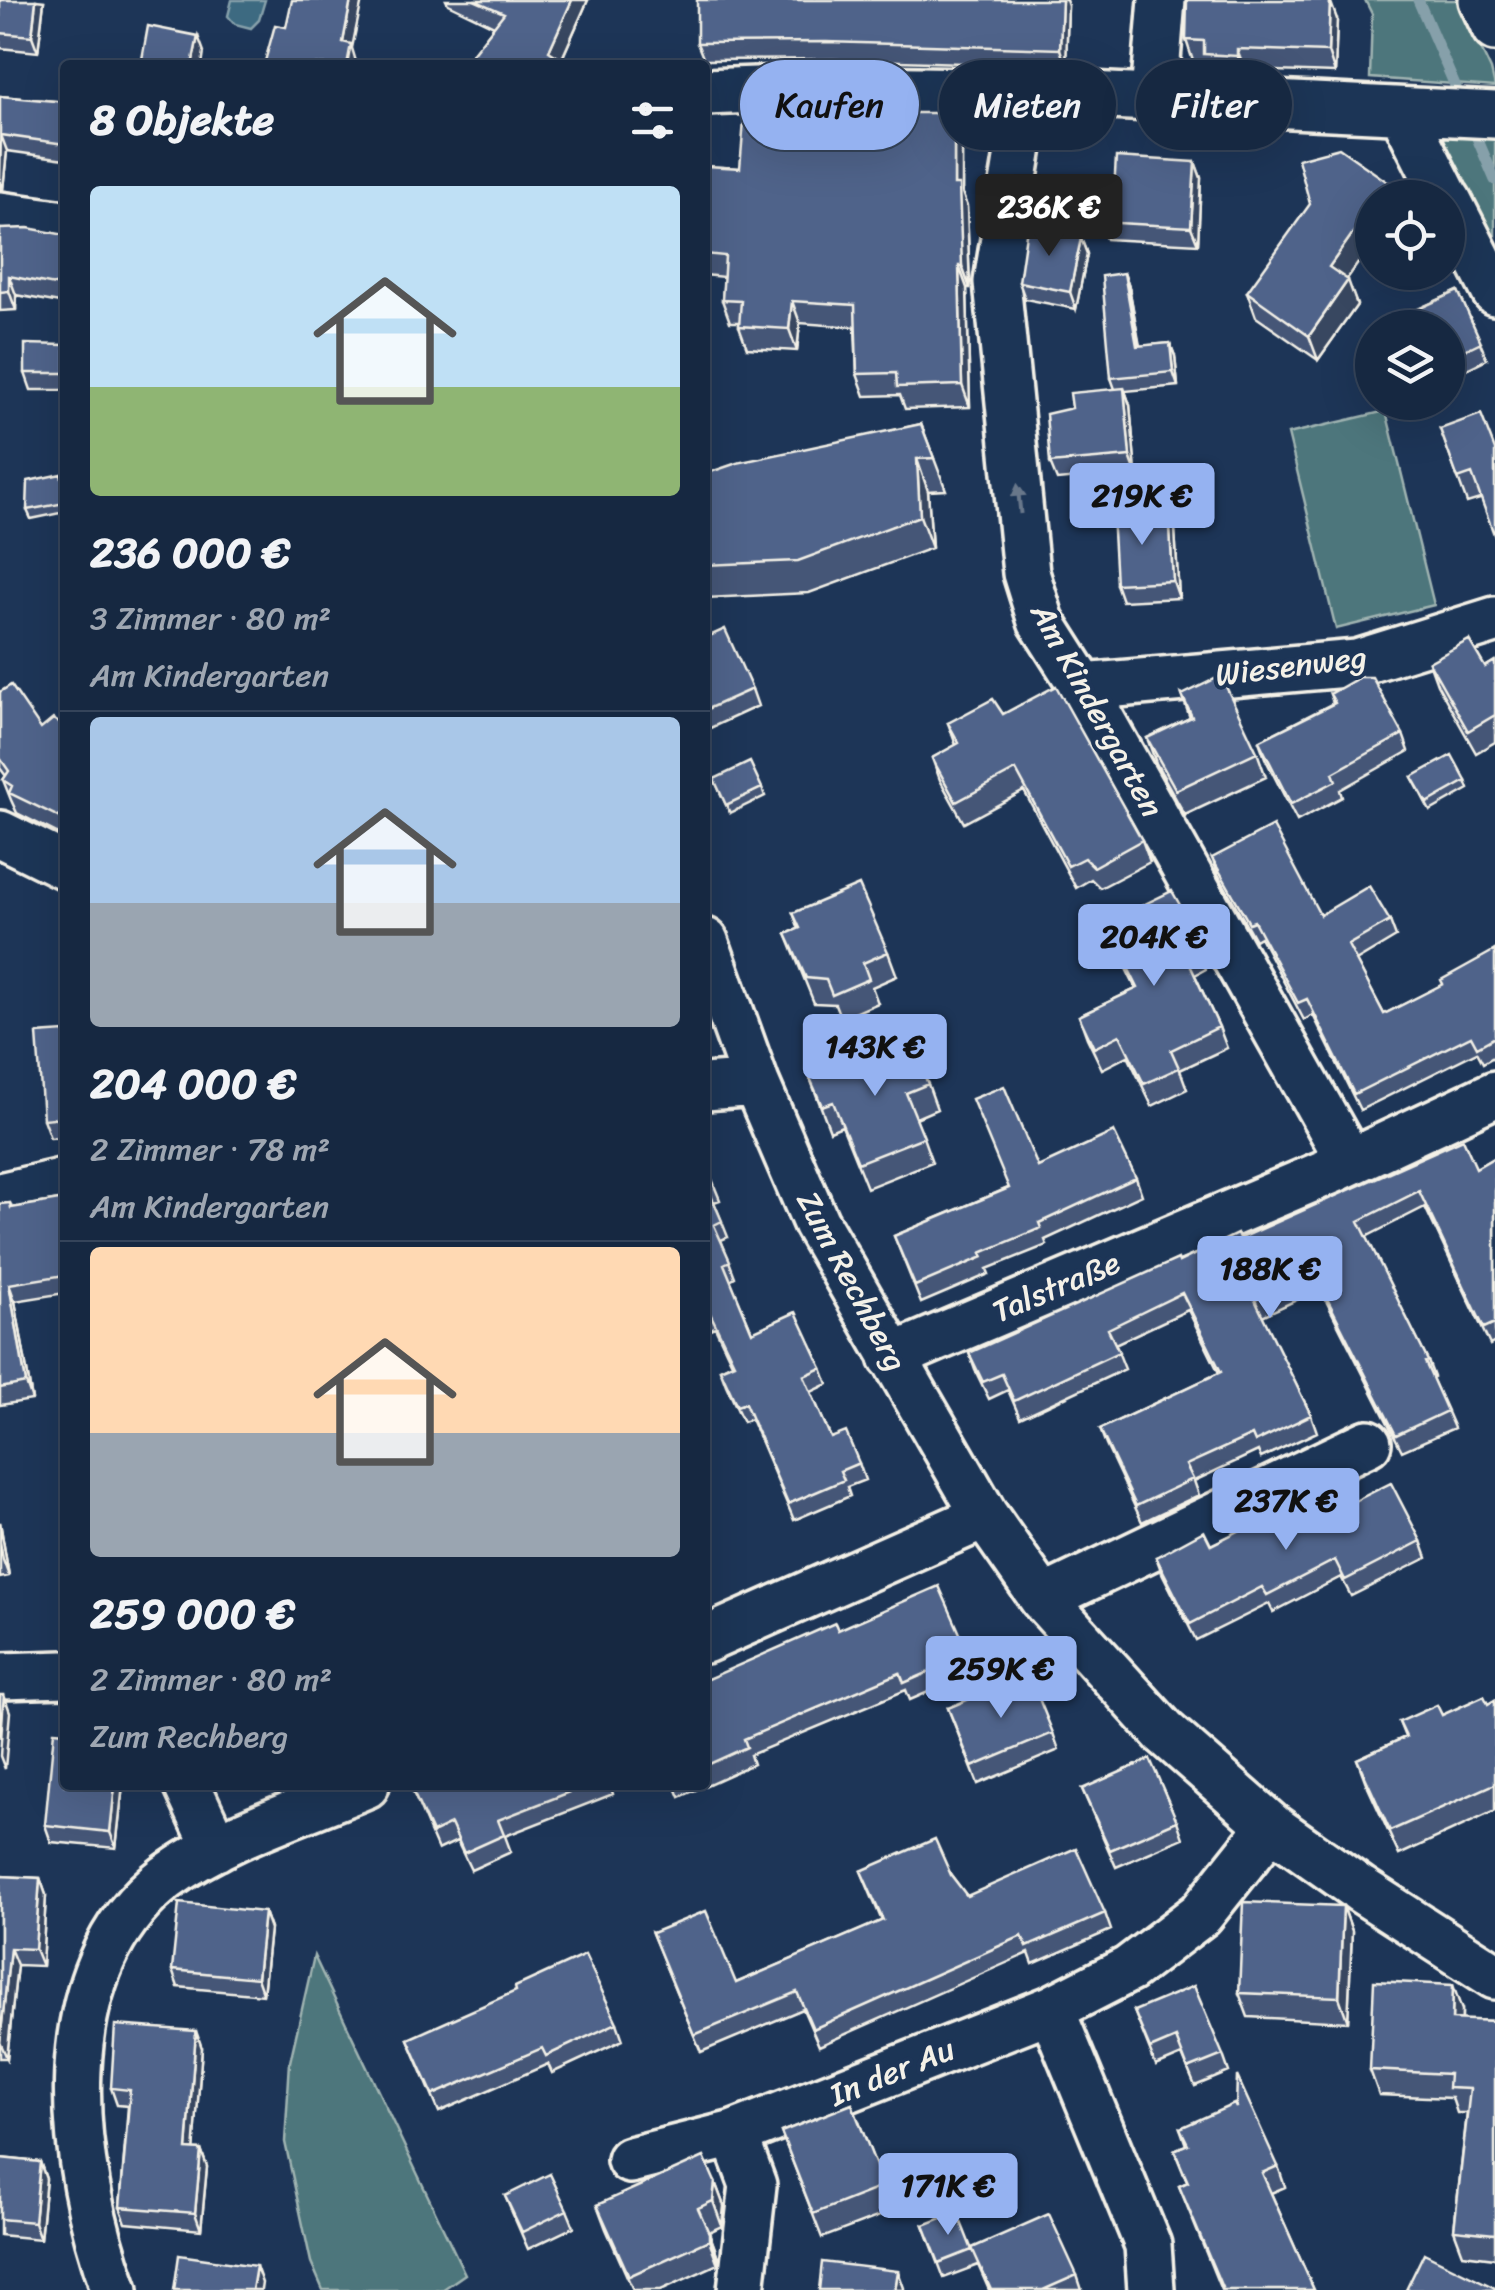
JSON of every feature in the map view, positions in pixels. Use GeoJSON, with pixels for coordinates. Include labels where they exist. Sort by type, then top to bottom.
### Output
{"type":"FeatureCollection","features":[{"type":"Feature","properties":{"kind":"street"},"geometry":{"type":"LineString","coordinates":[[1157,60],[1162,0]]}},
{"type":"Feature","properties":{"kind":"street"},"geometry":{"type":"LineString","coordinates":[[1482,0],[1495,28]]}},
{"type":"Feature","properties":{"kind":"street"},"geometry":{"type":"LineString","coordinates":[[710,92],[807,88],[939,90]]}},
{"type":"Feature","properties":{"kind":"street"},"geometry":{"type":"LineString","coordinates":[[1292,104],[1495,115]]}},
{"type":"Feature","properties":{"kind":"street"},"geometry":{"type":"LineString","coordinates":[[1410,111],[1439,180]]}},
{"type":"Feature","properties":{"kind":"street","name":"Am Kindergarten"},"geometry":{"type":"LineString","coordinates":[[1019,150],[998,282],[1026,573],[1041,621],[1083,687],[1350,1162]]}},
{"type":"Feature","properties":{"kind":"street"},"geometry":{"type":"LineString","coordinates":[[0,215],[60,223]]}},
{"type":"Feature","properties":{"kind":"street"},"geometry":{"type":"LineString","coordinates":[[1465,234],[1495,292]]}},
{"type":"Feature","properties":{"kind":"street","name":"Wiesenweg"},"geometry":{"type":"LineString","coordinates":[[1083,687],[1357,663],[1495,620]]}},
{"type":"Feature","properties":{"kind":"street"},"geometry":{"type":"LineString","coordinates":[[0,834],[60,864]]}},
{"type":"Feature","properties":{"kind":"street","name":"Zum Rechberg"},"geometry":{"type":"LineString","coordinates":[[710,955],[756,1083],[816,1223],[985,1516],[1043,1599],[1164,1732],[1271,1826],[1495,1976]]}},
{"type":"Feature","properties":{"kind":"street"},"geometry":{"type":"LineString","coordinates":[[710,1087],[756,1083]]}},
{"type":"Feature","properties":{"kind":"street","name":"Talstraße"},"geometry":{"type":"LineString","coordinates":[[892,1357],[1350,1162],[1495,1094]]}},
{"type":"Feature","properties":{"kind":"street"},"geometry":{"type":"LineString","coordinates":[[0,1196],[60,1183]]}},
{"type":"Feature","properties":{"kind":"street"},"geometry":{"type":"LineString","coordinates":[[1043,1599],[1368,1444]]}},
{"type":"Feature","properties":{"kind":"street"},"geometry":{"type":"LineString","coordinates":[[710,1638],[985,1516]]}},
{"type":"Feature","properties":{"kind":"street"},"geometry":{"type":"LineString","coordinates":[[2,1676],[60,1674]]}},
{"type":"Feature","properties":{"kind":"street"},"geometry":{"type":"LineString","coordinates":[[188,1790],[216,1848]]}},
{"type":"Feature","properties":{"kind":"street"},"geometry":{"type":"LineString","coordinates":[[114,2290],[103,2260],[86,2180],[78,2103],[80,2034],[88,1992],[116,1936],[166,1878],[216,1848],[354,1790]]}},
{"type":"Feature","properties":{"kind":"street","name":"In der Au"},"geometry":{"type":"LineString","coordinates":[[630,2160],[734,2134],[1051,2009],[1129,1969],[1201,1914],[1271,1826]]}},
{"type":"Feature","properties":{"kind":"street"},"geometry":{"type":"LineString","coordinates":[[1051,2009],[1148,2245],[1151,2290]]}},
{"type":"Feature","properties":{"kind":"street"},"geometry":{"type":"LineString","coordinates":[[734,2134],[753,2186],[741,2290]]}},
{"type":"Feature","properties":{"kind":"green space"},"geometry":{"type":"Polygon","coordinates":[[[1365,0],[1458,0],[1495,87],[1370,78],[1372,14],[1365,0]]]}},
{"type":"Feature","properties":{"kind":"green space"},"geometry":{"type":"Polygon","coordinates":[[[1436,129],[1495,129],[1495,239],[1465,180],[1436,129]]]}},
{"type":"Feature","properties":{"kind":"green space"},"geometry":{"type":"Polygon","coordinates":[[[1355,418],[1388,420],[1434,605],[1336,629],[1288,434],[1355,418]]]}},
{"type":"Feature","properties":{"kind":"green space"},"geometry":{"type":"Polygon","coordinates":[[[314,1956],[465,2274],[442,2290],[323,2290],[311,2262],[285,2142],[290,2062],[314,1956]]]}},
{"type":"Feature","properties":{"kind":"water"},"geometry":{"type":"Polygon","coordinates":[[[232,0],[265,0],[259,20],[251,28],[235,24],[228,16],[232,0]]]}},
{"type":"Feature","properties":{"kind":"building"},"geometry":{"type":"Polygon","coordinates":[[[0,0],[36,0],[32,36],[0,33],[0,0]]]}},
{"type":"Feature","properties":{"kind":"building"},"geometry":{"type":"Polygon","coordinates":[[[292,0],[351,0],[343,42],[351,44],[348,60],[265,60],[275,25],[286,27],[292,0]]]}},
{"type":"Feature","properties":{"kind":"building"},"geometry":{"type":"Polygon","coordinates":[[[474,0],[572,0],[549,51],[563,60],[471,60],[469,58],[504,13],[474,0]]]}},
{"type":"Feature","properties":{"kind":"building"},"geometry":{"type":"Polygon","coordinates":[[[697,0],[1062,0],[1060,49],[826,42],[697,43],[697,0]]]}},
{"type":"Feature","properties":{"kind":"building"},"geometry":{"type":"Polygon","coordinates":[[[1187,0],[1330,0],[1328,52],[1237,49],[1237,56],[1204,54],[1204,41],[1186,40],[1187,0]]]}},
{"type":"Feature","properties":{"kind":"building"},"geometry":{"type":"Polygon","coordinates":[[[148,26],[198,36],[193,60],[142,60],[148,26]]]}},
{"type":"Feature","properties":{"kind":"building"},"geometry":{"type":"Polygon","coordinates":[[[0,96],[60,102],[60,143],[1,135],[0,143],[0,96]]]}},
{"type":"Feature","properties":{"kind":"building"},"geometry":{"type":"Polygon","coordinates":[[[919,113],[939,113],[939,150],[954,150],[954,185],[959,185],[962,385],[897,387],[896,373],[857,374],[855,305],[792,301],[789,329],[739,326],[741,301],[722,300],[725,256],[710,254],[710,166],[740,168],[742,150],[919,150],[919,113]]]}},
{"type":"Feature","properties":{"kind":"building"},"geometry":{"type":"Polygon","coordinates":[[[1339,148],[1385,180],[1355,180],[1355,230],[1329,267],[1348,280],[1309,336],[1247,292],[1310,204],[1298,159],[1339,148]]]}},
{"type":"Feature","properties":{"kind":"building"},"geometry":{"type":"Polygon","coordinates":[[[1116,157],[1195,162],[1191,227],[1099,222],[1101,190],[1114,191],[1116,157]]]}},
{"type":"Feature","properties":{"kind":"building"},"geometry":{"type":"Polygon","coordinates":[[[1027,227],[1081,238],[1070,292],[1019,282],[1027,227]]]}},
{"type":"Feature","properties":{"kind":"building"},"geometry":{"type":"Polygon","coordinates":[[[28,228],[60,234],[60,286],[9,276],[9,291],[0,292],[0,229],[28,228]]]}},
{"type":"Feature","properties":{"kind":"building"},"geometry":{"type":"Polygon","coordinates":[[[1124,273],[1137,346],[1170,343],[1173,372],[1111,378],[1102,276],[1124,273]]]}},
{"type":"Feature","properties":{"kind":"building"},"geometry":{"type":"Polygon","coordinates":[[[1458,291],[1481,342],[1465,350],[1465,310],[1416,310],[1458,291]]]}},
{"type":"Feature","properties":{"kind":"building"},"geometry":{"type":"Polygon","coordinates":[[[25,344],[60,345],[60,373],[25,373],[25,344]]]}},
{"type":"Feature","properties":{"kind":"building"},"geometry":{"type":"Polygon","coordinates":[[[1124,388],[1130,456],[1050,463],[1046,414],[1072,408],[1070,393],[1124,388]]]}},
{"type":"Feature","properties":{"kind":"building"},"geometry":{"type":"Polygon","coordinates":[[[1481,414],[1495,450],[1495,537],[1472,474],[1458,479],[1440,429],[1481,414]]]}},
{"type":"Feature","properties":{"kind":"building"},"geometry":{"type":"Polygon","coordinates":[[[921,424],[934,458],[917,459],[920,516],[798,561],[710,565],[710,472],[737,463],[921,424]]]}},
{"type":"Feature","properties":{"kind":"building"},"geometry":{"type":"Polygon","coordinates":[[[60,474],[60,504],[27,510],[28,481],[60,474]]]}},
{"type":"Feature","properties":{"kind":"building"},"geometry":{"type":"Polygon","coordinates":[[[1169,512],[1173,581],[1116,584],[1112,514],[1169,512]]]}},
{"type":"Feature","properties":{"kind":"building"},"geometry":{"type":"Polygon","coordinates":[[[725,629],[752,689],[710,708],[710,636],[725,629]]]}},
{"type":"Feature","properties":{"kind":"building"},"geometry":{"type":"Polygon","coordinates":[[[1469,640],[1485,667],[1495,661],[1495,715],[1468,731],[1429,662],[1469,640]]]}},
{"type":"Feature","properties":{"kind":"building"},"geometry":{"type":"Polygon","coordinates":[[[1221,676],[1257,752],[1176,790],[1147,738],[1192,717],[1182,695],[1221,676]]]}},
{"type":"Feature","properties":{"kind":"building"},"geometry":{"type":"Polygon","coordinates":[[[1360,677],[1372,677],[1403,734],[1333,773],[1336,781],[1291,804],[1259,741],[1335,703],[1330,694],[1360,677]]]}},
{"type":"Feature","properties":{"kind":"building"},"geometry":{"type":"Polygon","coordinates":[[[11,685],[41,729],[53,719],[60,724],[60,818],[9,793],[12,786],[3,780],[9,771],[0,758],[0,692],[11,685]]]}},
{"type":"Feature","properties":{"kind":"building"},"geometry":{"type":"Polygon","coordinates":[[[1056,686],[1142,840],[1093,867],[1084,858],[1068,866],[1016,770],[956,802],[932,758],[959,743],[948,723],[993,699],[1003,714],[1056,686]]]}},
{"type":"Feature","properties":{"kind":"building"},"geometry":{"type":"Polygon","coordinates":[[[1452,755],[1466,781],[1427,803],[1412,777],[1452,755]]]}},
{"type":"Feature","properties":{"kind":"building"},"geometry":{"type":"Polygon","coordinates":[[[750,762],[762,788],[726,805],[714,779],[750,762]]]}},
{"type":"Feature","properties":{"kind":"building"},"geometry":{"type":"Polygon","coordinates":[[[1273,826],[1320,915],[1369,886],[1390,921],[1348,945],[1384,1014],[1443,984],[1441,980],[1495,950],[1495,1037],[1477,1047],[1471,1036],[1354,1094],[1307,999],[1298,1003],[1254,921],[1249,923],[1212,858],[1273,826]]]}},
{"type":"Feature","properties":{"kind":"building"},"geometry":{"type":"Polygon","coordinates":[[[859,885],[888,952],[863,963],[869,979],[832,995],[826,980],[806,978],[786,934],[800,928],[793,913],[859,885]]]}},
{"type":"Feature","properties":{"kind":"building"},"geometry":{"type":"Polygon","coordinates":[[[1172,891],[1201,942],[1185,954],[1219,1027],[1171,1050],[1179,1068],[1144,1084],[1120,1035],[1094,1048],[1079,1016],[1138,988],[1106,923],[1172,891]]]}},
{"type":"Feature","properties":{"kind":"building"},"geometry":{"type":"Polygon","coordinates":[[[60,1032],[60,1117],[43,1119],[37,1034],[60,1032]]]}},
{"type":"Feature","properties":{"kind":"building"},"geometry":{"type":"Polygon","coordinates":[[[909,1038],[928,1084],[906,1093],[924,1137],[858,1163],[833,1102],[822,1106],[810,1078],[909,1038]]]}},
{"type":"Feature","properties":{"kind":"building"},"geometry":{"type":"Polygon","coordinates":[[[1004,1086],[1038,1167],[1114,1132],[1136,1178],[1039,1223],[1041,1228],[981,1253],[983,1257],[915,1286],[894,1236],[1009,1188],[972,1099],[1004,1086]]]}},
{"type":"Feature","properties":{"kind":"building"},"geometry":{"type":"Polygon","coordinates":[[[1463,1139],[1476,1168],[1495,1157],[1495,1323],[1484,1328],[1419,1191],[1359,1221],[1428,1361],[1425,1362],[1447,1411],[1396,1435],[1314,1273],[1255,1300],[1311,1415],[1255,1442],[1252,1435],[1186,1465],[1193,1479],[1136,1506],[1100,1429],[1221,1372],[1182,1293],[1108,1329],[1119,1352],[1014,1401],[1002,1374],[983,1382],[969,1353],[1178,1259],[1179,1262],[1237,1234],[1239,1239],[1463,1139]]]}},
{"type":"Feature","properties":{"kind":"building"},"geometry":{"type":"Polygon","coordinates":[[[710,1193],[722,1221],[714,1225],[730,1261],[724,1264],[752,1332],[796,1312],[822,1368],[804,1376],[831,1438],[846,1432],[859,1463],[840,1471],[844,1480],[788,1504],[745,1403],[737,1406],[720,1369],[734,1363],[710,1313],[710,1193]]]}},
{"type":"Feature","properties":{"kind":"building"},"geometry":{"type":"Polygon","coordinates":[[[60,1200],[60,1276],[9,1284],[26,1383],[0,1388],[0,1204],[10,1203],[11,1208],[60,1200]]]}},
{"type":"Feature","properties":{"kind":"building"},"geometry":{"type":"Polygon","coordinates":[[[1391,1483],[1421,1541],[1345,1580],[1335,1560],[1267,1595],[1262,1587],[1190,1624],[1156,1557],[1204,1531],[1211,1545],[1278,1511],[1289,1534],[1391,1483]]]}},
{"type":"Feature","properties":{"kind":"building"},"geometry":{"type":"Polygon","coordinates":[[[939,1586],[962,1638],[942,1646],[950,1663],[904,1683],[900,1673],[744,1739],[747,1747],[710,1764],[710,1678],[835,1623],[838,1630],[939,1586]]]}},
{"type":"Feature","properties":{"kind":"building"},"geometry":{"type":"Polygon","coordinates":[[[1029,1674],[1053,1733],[972,1767],[948,1708],[1029,1674]]]}},
{"type":"Feature","properties":{"kind":"building"},"geometry":{"type":"Polygon","coordinates":[[[0,1695],[4,1695],[0,1739],[0,1695]]]}},
{"type":"Feature","properties":{"kind":"building"},"geometry":{"type":"Polygon","coordinates":[[[1484,1696],[1488,1704],[1495,1700],[1495,1784],[1390,1831],[1357,1759],[1406,1737],[1399,1722],[1437,1705],[1442,1715],[1484,1696]]]}},
{"type":"Feature","properties":{"kind":"building"},"geometry":{"type":"Polygon","coordinates":[[[54,1731],[60,1732],[60,1790],[114,1790],[110,1832],[45,1825],[54,1731]]]}},
{"type":"Feature","properties":{"kind":"building"},"geometry":{"type":"Polygon","coordinates":[[[1150,1759],[1177,1821],[1110,1850],[1082,1789],[1150,1759]]]}},
{"type":"Feature","properties":{"kind":"building"},"geometry":{"type":"Polygon","coordinates":[[[575,1790],[498,1820],[504,1835],[464,1853],[451,1824],[432,1833],[413,1792],[575,1790]]]}},
{"type":"Feature","properties":{"kind":"building"},"geometry":{"type":"Polygon","coordinates":[[[935,1839],[951,1875],[967,1896],[1076,1848],[1105,1913],[1027,1947],[1022,1936],[813,2029],[797,1992],[694,2035],[652,1933],[706,1911],[736,1983],[883,1920],[861,1871],[935,1839]]]}},
{"type":"Feature","properties":{"kind":"building"},"geometry":{"type":"Polygon","coordinates":[[[0,1876],[40,1878],[35,1949],[10,1948],[0,2042],[0,1876]]]}},
{"type":"Feature","properties":{"kind":"building"},"geometry":{"type":"Polygon","coordinates":[[[1243,1902],[1343,1906],[1339,1997],[1239,1993],[1243,1902]]]}},
{"type":"Feature","properties":{"kind":"building"},"geometry":{"type":"Polygon","coordinates":[[[179,1903],[264,1912],[257,1978],[172,1970],[179,1903]]]}},
{"type":"Feature","properties":{"kind":"building"},"geometry":{"type":"Polygon","coordinates":[[[585,1955],[617,2023],[546,2056],[542,2048],[433,2095],[408,2039],[585,1955]]]}},
{"type":"Feature","properties":{"kind":"building"},"geometry":{"type":"Polygon","coordinates":[[[1374,1981],[1453,1985],[1452,2019],[1495,2021],[1495,2234],[1454,2230],[1470,2089],[1448,2088],[1449,2074],[1370,2070],[1374,1981]]]}},
{"type":"Feature","properties":{"kind":"building"},"geometry":{"type":"Polygon","coordinates":[[[1194,1986],[1223,2055],[1188,2069],[1176,2038],[1150,2049],[1134,2011],[1194,1986]]]}},
{"type":"Feature","properties":{"kind":"building"},"geometry":{"type":"Polygon","coordinates":[[[115,2025],[196,2031],[187,2149],[201,2150],[195,2213],[120,2207],[130,2090],[111,2088],[115,2025]]]}},
{"type":"Feature","properties":{"kind":"building"},"geometry":{"type":"Polygon","coordinates":[[[1237,2076],[1278,2166],[1262,2173],[1314,2290],[1223,2290],[1179,2186],[1188,2182],[1174,2150],[1188,2144],[1180,2128],[1234,2104],[1236,2108],[1237,2076]]]}},
{"type":"Feature","properties":{"kind":"building"},"geometry":{"type":"Polygon","coordinates":[[[852,2104],[884,2186],[813,2214],[781,2132],[852,2104]]]}},
{"type":"Feature","properties":{"kind":"building"},"geometry":{"type":"Polygon","coordinates":[[[704,2157],[715,2182],[713,2201],[698,2208],[709,2240],[629,2276],[597,2205],[704,2157]]]}},
{"type":"Feature","properties":{"kind":"building"},"geometry":{"type":"Polygon","coordinates":[[[0,2158],[40,2162],[34,2222],[0,2219],[0,2158]]]}},
{"type":"Feature","properties":{"kind":"building"},"geometry":{"type":"Polygon","coordinates":[[[550,2174],[567,2210],[522,2232],[505,2196],[550,2174]]]}},
{"type":"Feature","properties":{"kind":"building"},"geometry":{"type":"Polygon","coordinates":[[[957,2212],[972,2250],[939,2263],[924,2225],[957,2212]]]}},
{"type":"Feature","properties":{"kind":"building"},"geometry":{"type":"Polygon","coordinates":[[[1049,2214],[1077,2275],[1043,2290],[991,2290],[972,2248],[1049,2214]]]}},
{"type":"Feature","properties":{"kind":"building"},"geometry":{"type":"Polygon","coordinates":[[[1424,2253],[1495,2288],[1495,2290],[1406,2290],[1424,2253]]]}},
{"type":"Feature","properties":{"kind":"building"},"geometry":{"type":"Polygon","coordinates":[[[179,2255],[256,2266],[252,2290],[174,2290],[179,2255]]]}},
{"type":"Feature","properties":{"kind":"building"},"geometry":{"type":"Polygon","coordinates":[[[822,2262],[898,2271],[895,2290],[819,2290],[822,2262]]]}},
{"type":"Feature","properties":{"kind":"waterway"},"geometry":{"type":"LineString","coordinates":[[1418,0],[1462,102]]}},
{"type":"Feature","properties":{"kind":"waterway"},"geometry":{"type":"LineString","coordinates":[[1471,124],[1495,180]]}}]}
